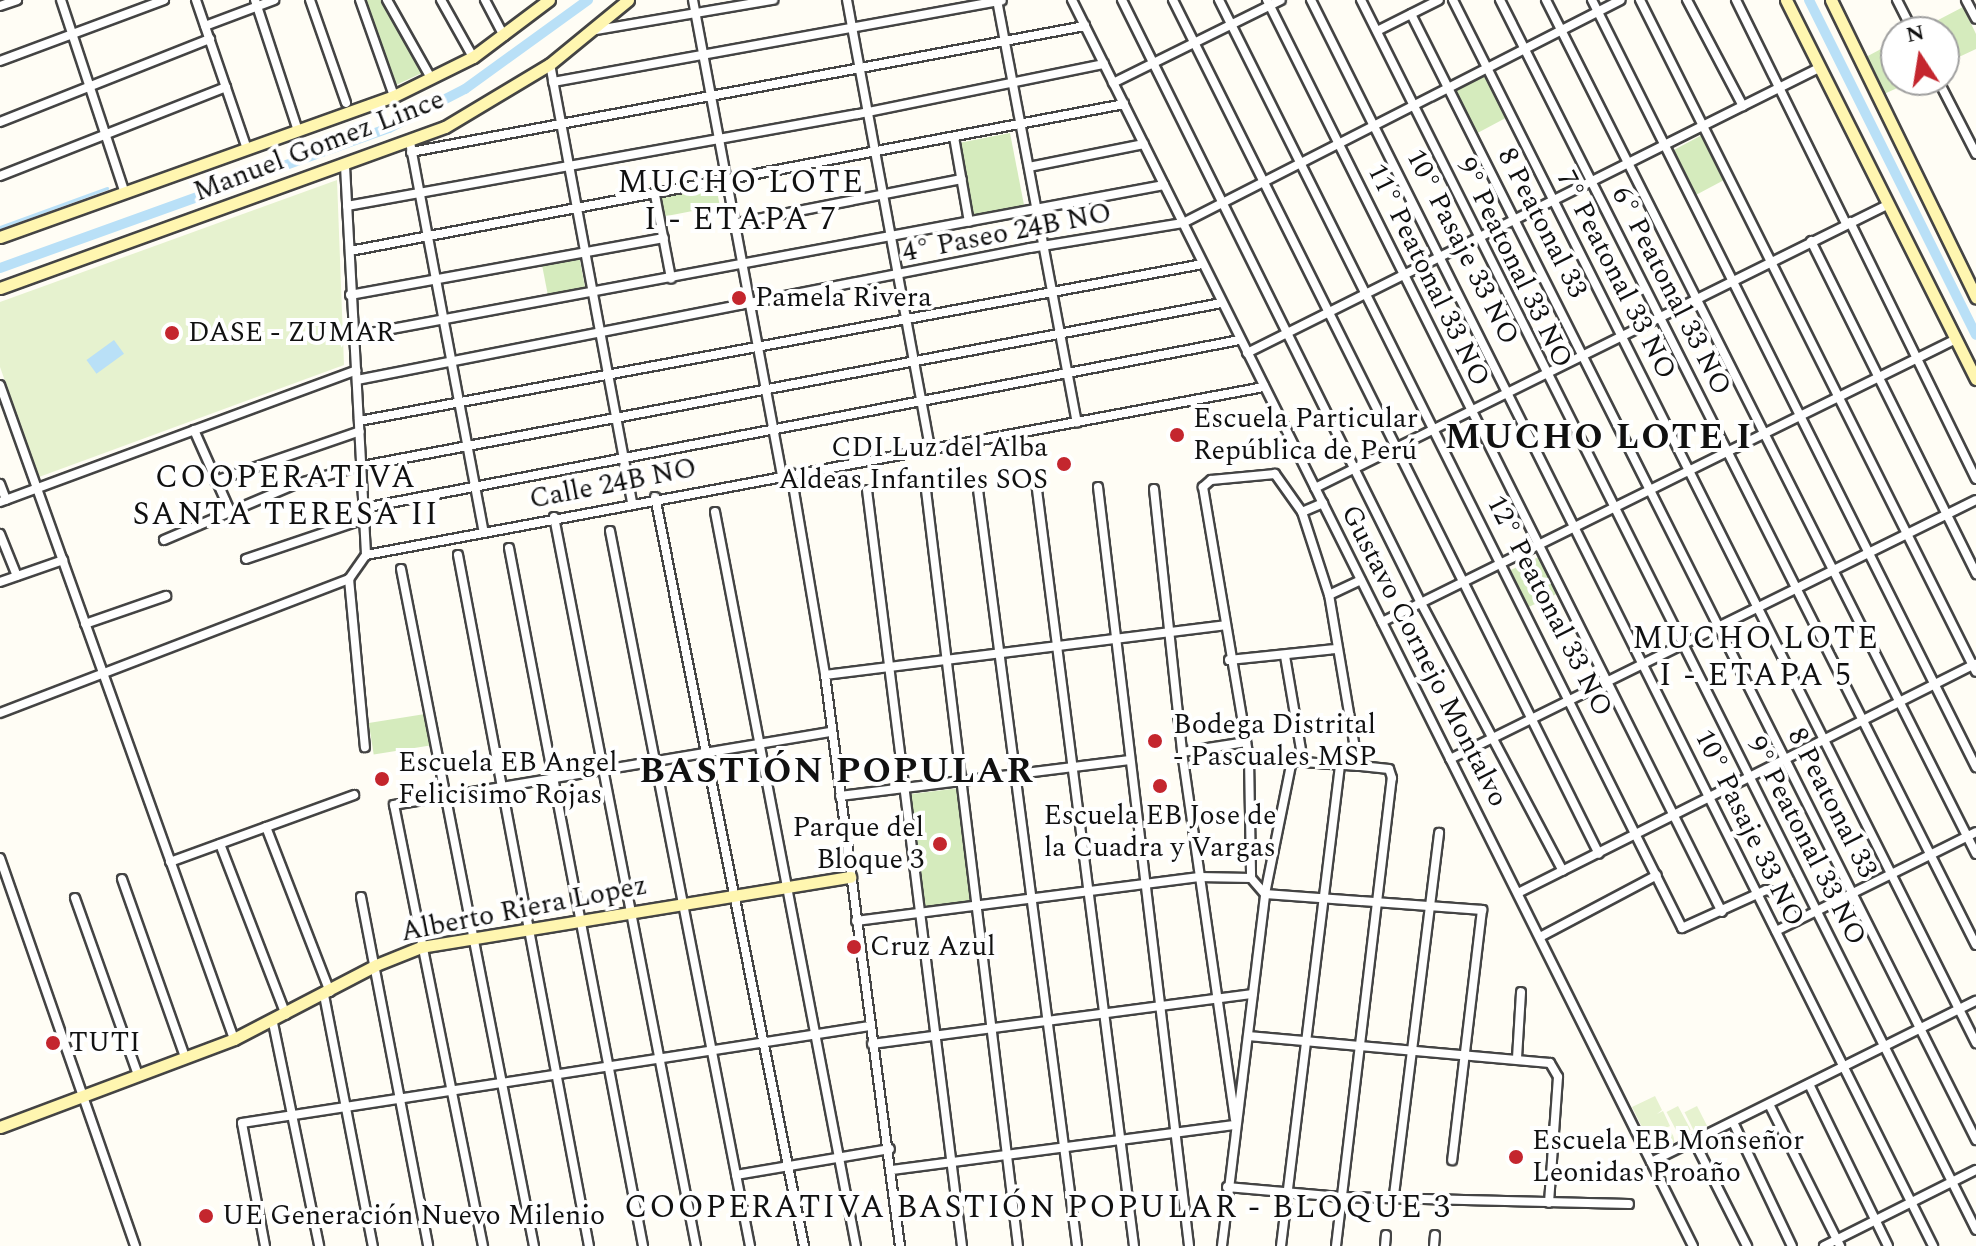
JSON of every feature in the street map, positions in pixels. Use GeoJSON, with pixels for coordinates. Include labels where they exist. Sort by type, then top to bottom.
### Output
{"type":"FeatureCollection","features":[{"type":"Feature","properties":{"kind":"main road","name":"Manuel Gomez Lince"},"geometry":{"type":"LineString","coordinates":[[0,288],[345,166],[410,147],[499,99],[550,64],[628,0]]}},
{"type":"Feature","properties":{"kind":"main road"},"geometry":{"type":"LineString","coordinates":[[1786,0],[1976,379]]}},
{"type":"Feature","properties":{"kind":"main road"},"geometry":{"type":"LineString","coordinates":[[1831,0],[1975,293]]}},
{"type":"Feature","properties":{"kind":"main road","name":"Manuel Gomez Lince"},"geometry":{"type":"LineString","coordinates":[[0,237],[246,146],[394,96],[473,57],[504,36],[541,3]]}},
{"type":"Feature","properties":{"kind":"main road","name":"Alberto Riera Lopez"},"geometry":{"type":"LineString","coordinates":[[0,1127],[273,1023],[376,965],[421,947],[850,877]]}},
{"type":"Feature","properties":{"kind":"street"},"geometry":{"type":"LineString","coordinates":[[0,6],[17,0]]}},
{"type":"Feature","properties":{"kind":"street"},"geometry":{"type":"LineString","coordinates":[[61,0],[124,190]]}},
{"type":"Feature","properties":{"kind":"street"},"geometry":{"type":"LineString","coordinates":[[0,61],[164,0]]}},
{"type":"Feature","properties":{"kind":"street"},"geometry":{"type":"LineString","coordinates":[[196,0],[246,146]]}},
{"type":"Feature","properties":{"kind":"street"},"geometry":{"type":"LineString","coordinates":[[205,26],[256,3],[274,0]]}},
{"type":"Feature","properties":{"kind":"street"},"geometry":{"type":"LineString","coordinates":[[310,0],[346,103]]}},
{"type":"Feature","properties":{"kind":"street"},"geometry":{"type":"LineString","coordinates":[[360,0],[394,96]]}},
{"type":"Feature","properties":{"kind":"street"},"geometry":{"type":"LineString","coordinates":[[387,0],[431,78]]}},
{"type":"Feature","properties":{"kind":"street"},"geometry":{"type":"LineString","coordinates":[[441,0],[473,57]]}},
{"type":"Feature","properties":{"kind":"street"},"geometry":{"type":"LineString","coordinates":[[485,0],[504,36]]}},
{"type":"Feature","properties":{"kind":"street"},"geometry":{"type":"LineString","coordinates":[[693,0],[748,306],[787,474],[825,675],[872,1044],[890,1149],[900,1246]]}},
{"type":"Feature","properties":{"kind":"street"},"geometry":{"type":"LineString","coordinates":[[590,31],[696,16],[773,0]]}},
{"type":"Feature","properties":{"kind":"street"},"geometry":{"type":"LineString","coordinates":[[847,0],[849,29],[884,194],[930,448]]}},
{"type":"Feature","properties":{"kind":"street"},"geometry":{"type":"LineString","coordinates":[[553,82],[705,58],[998,0],[1077,422]]}},
{"type":"Feature","properties":{"kind":"street","name":"Gustavo Cornejo Montalvo"},"geometry":{"type":"LineString","coordinates":[[1072,0],[1693,1246]]}},
{"type":"Feature","properties":{"kind":"street"},"geometry":{"type":"LineString","coordinates":[[1122,0],[1421,603],[1563,871]]}},
{"type":"Feature","properties":{"kind":"street"},"geometry":{"type":"LineString","coordinates":[[1173,0],[1599,854]]}},
{"type":"Feature","properties":{"kind":"street","name":"12° Peatonal 33 NO"},"geometry":{"type":"LineString","coordinates":[[1219,0],[1639,833],[1682,928],[1688,929],[1722,912]]}},
{"type":"Feature","properties":{"kind":"street"},"geometry":{"type":"LineString","coordinates":[[1113,83],[1231,26],[1269,3],[1281,0]]}},
{"type":"Feature","properties":{"kind":"street","name":"10° Pasaje 33 NO"},"geometry":{"type":"LineString","coordinates":[[1311,0],[1511,393],[1933,1246]]}},
{"type":"Feature","properties":{"kind":"street","name":"9° Peatonal 33 NO"},"geometry":{"type":"LineString","coordinates":[[1361,0],[1545,375],[1615,507],[1976,1230]]}},
{"type":"Feature","properties":{"kind":"street"},"geometry":{"type":"LineString","coordinates":[[1377,31],[1439,0]]}},
{"type":"Feature","properties":{"kind":"street","name":"7° Peatonal 33 NO"},"geometry":{"type":"LineString","coordinates":[[1453,0],[1976,1043]]}},
{"type":"Feature","properties":{"kind":"street","name":"6° Peatonal 33 NO"},"geometry":{"type":"LineString","coordinates":[[1500,0],[1976,945]]}},
{"type":"Feature","properties":{"kind":"street"},"geometry":{"type":"LineString","coordinates":[[1546,0],[1899,702],[1971,834],[1976,854]]}},
{"type":"Feature","properties":{"kind":"street"},"geometry":{"type":"LineString","coordinates":[[1592,0],[1802,414],[1976,767]]}},
{"type":"Feature","properties":{"kind":"street","name":"4° Paseo 24B NO"},"geometry":{"type":"LineString","coordinates":[[357,380],[1183,223],[1220,200],[1620,0]]}},
{"type":"Feature","properties":{"kind":"street"},"geometry":{"type":"LineString","coordinates":[[1518,893],[1935,684],[1975,667],[1841,394],[1640,0]]}},
{"type":"Feature","properties":{"kind":"street"},"geometry":{"type":"LineString","coordinates":[[1687,0],[1743,106]]}},
{"type":"Feature","properties":{"kind":"street"},"geometry":{"type":"LineString","coordinates":[[1736,0],[1976,479]]}},
{"type":"Feature","properties":{"kind":"street"},"geometry":{"type":"LineString","coordinates":[[1966,0],[1976,19]]}},
{"type":"Feature","properties":{"kind":"street"},"geometry":{"type":"LineString","coordinates":[[256,3],[297,128]]}},
{"type":"Feature","properties":{"kind":"street","name":"11° Peatonal 33 NO"},"geometry":{"type":"LineString","coordinates":[[1269,3],[1471,412],[1676,814],[1722,912]]}},
{"type":"Feature","properties":{"kind":"street","name":"8 Peatonal 33"},"geometry":{"type":"LineString","coordinates":[[1411,14],[1586,355],[1976,1140]]}},
{"type":"Feature","properties":{"kind":"street"},"geometry":{"type":"LineString","coordinates":[[484,532],[410,147],[711,98],[1085,26]]}},
{"type":"Feature","properties":{"kind":"street"},"geometry":{"type":"LineString","coordinates":[[0,122],[210,39]]}},
{"type":"Feature","properties":{"kind":"street"},"geometry":{"type":"LineString","coordinates":[[550,64],[632,502]]}},
{"type":"Feature","properties":{"kind":"street"},"geometry":{"type":"LineString","coordinates":[[347,206],[1013,85],[1104,64]]}},
{"type":"Feature","properties":{"kind":"street"},"geometry":{"type":"LineString","coordinates":[[1247,353],[1821,67]]}},
{"type":"Feature","properties":{"kind":"street"},"geometry":{"type":"LineString","coordinates":[[0,176],[107,138],[226,87]]}},
{"type":"Feature","properties":{"kind":"street"},"geometry":{"type":"LineString","coordinates":[[1946,96],[1976,154]]}},
{"type":"Feature","properties":{"kind":"street"},"geometry":{"type":"LineString","coordinates":[[350,251],[1124,104]]}},
{"type":"Feature","properties":{"kind":"street"},"geometry":{"type":"LineString","coordinates":[[954,137],[969,222]]}},
{"type":"Feature","properties":{"kind":"street"},"geometry":{"type":"LineString","coordinates":[[1029,167],[1144,144]]}},
{"type":"Feature","properties":{"kind":"street"},"geometry":{"type":"LineString","coordinates":[[0,713],[104,676],[349,579],[366,555],[345,166]]}},
{"type":"Feature","properties":{"kind":"street"},"geometry":{"type":"LineString","coordinates":[[732,224],[962,179]]}},
{"type":"Feature","properties":{"kind":"street"},"geometry":{"type":"LineString","coordinates":[[354,336],[1164,185]]}},
{"type":"Feature","properties":{"kind":"street"},"geometry":{"type":"LineString","coordinates":[[655,195],[671,278]]}},
{"type":"Feature","properties":{"kind":"street"},"geometry":{"type":"LineString","coordinates":[[1315,488],[1889,204]]}},
{"type":"Feature","properties":{"kind":"street"},"geometry":{"type":"LineString","coordinates":[[350,295],[664,238]]}},
{"type":"Feature","properties":{"kind":"street"},"geometry":{"type":"LineString","coordinates":[[1811,241],[1976,574]]}},
{"type":"Feature","properties":{"kind":"street"},"geometry":{"type":"LineString","coordinates":[[359,421],[1203,264]]}},
{"type":"Feature","properties":{"kind":"street"},"geometry":{"type":"LineString","coordinates":[[164,540],[296,484],[362,466],[1222,303]]}},
{"type":"Feature","properties":{"kind":"street"},"geometry":{"type":"LineString","coordinates":[[1382,622],[1956,339]]}},
{"type":"Feature","properties":{"kind":"street"},"geometry":{"type":"LineString","coordinates":[[364,508],[624,455],[1240,340]]}},
{"type":"Feature","properties":{"kind":"street"},"geometry":{"type":"LineString","coordinates":[[0,484],[3,501],[356,370]]}},
{"type":"Feature","properties":{"kind":"street"},"geometry":{"type":"LineString","coordinates":[[0,385],[234,1039]]}},
{"type":"Feature","properties":{"kind":"street","name":"Calle 24B NO"},"geometry":{"type":"LineString","coordinates":[[366,555],[655,497],[1264,387]]}},
{"type":"Feature","properties":{"kind":"street"},"geometry":{"type":"LineString","coordinates":[[194,430],[231,513]]}},
{"type":"Feature","properties":{"kind":"street"},"geometry":{"type":"LineString","coordinates":[[215,481],[360,431]]}},
{"type":"Feature","properties":{"kind":"street"},"geometry":{"type":"LineString","coordinates":[[1358,766],[1329,595],[1302,512],[1279,475],[1211,480],[1203,487],[1229,660],[1249,758],[1251,878],[1265,894],[1482,910],[1452,1160]]}},
{"type":"Feature","properties":{"kind":"street"},"geometry":{"type":"LineString","coordinates":[[925,482],[979,905],[1018,1246]]}},
{"type":"Feature","properties":{"kind":"street"},"geometry":{"type":"LineString","coordinates":[[977,482],[1061,1147],[1077,1246]]}},
{"type":"Feature","properties":{"kind":"street"},"geometry":{"type":"LineString","coordinates":[[1036,482],[1134,1246]]}},
{"type":"Feature","properties":{"kind":"street"},"geometry":{"type":"LineString","coordinates":[[1098,487],[1189,1246]]}},
{"type":"Feature","properties":{"kind":"street"},"geometry":{"type":"LineString","coordinates":[[1154,489],[1182,752],[1234,1122]]}},
{"type":"Feature","properties":{"kind":"street"},"geometry":{"type":"LineString","coordinates":[[867,490],[933,1036],[962,1246]]}},
{"type":"Feature","properties":{"kind":"street"},"geometry":{"type":"LineString","coordinates":[[655,497],[709,752],[804,1246]]}},
{"type":"Feature","properties":{"kind":"street"},"geometry":{"type":"LineString","coordinates":[[1450,759],[1976,500]]}},
{"type":"Feature","properties":{"kind":"street"},"geometry":{"type":"LineString","coordinates":[[1302,512],[1323,503]]}},
{"type":"Feature","properties":{"kind":"street"},"geometry":{"type":"LineString","coordinates":[[715,512],[815,1034],[843,1158],[856,1246]]}},
{"type":"Feature","properties":{"kind":"street"},"geometry":{"type":"LineString","coordinates":[[554,517],[696,1246]]}},
{"type":"Feature","properties":{"kind":"street"},"geometry":{"type":"LineString","coordinates":[[246,559],[364,519]]}},
{"type":"Feature","properties":{"kind":"street"},"geometry":{"type":"LineString","coordinates":[[610,531],[750,1246]]}},
{"type":"Feature","properties":{"kind":"street"},"geometry":{"type":"LineString","coordinates":[[0,534],[17,576]]}},
{"type":"Feature","properties":{"kind":"street"},"geometry":{"type":"LineString","coordinates":[[509,548],[643,1246]]}},
{"type":"Feature","properties":{"kind":"street"},"geometry":{"type":"LineString","coordinates":[[458,555],[589,1246]]}},
{"type":"Feature","properties":{"kind":"street"},"geometry":{"type":"LineString","coordinates":[[0,582],[63,560]]}},
{"type":"Feature","properties":{"kind":"street"},"geometry":{"type":"LineString","coordinates":[[401,569],[534,1246]]}},
{"type":"Feature","properties":{"kind":"street"},"geometry":{"type":"LineString","coordinates":[[349,579],[365,747]]}},
{"type":"Feature","properties":{"kind":"street"},"geometry":{"type":"LineString","coordinates":[[1329,595],[1361,580]]}},
{"type":"Feature","properties":{"kind":"street"},"geometry":{"type":"LineString","coordinates":[[85,624],[166,596]]}},
{"type":"Feature","properties":{"kind":"street"},"geometry":{"type":"LineString","coordinates":[[825,675],[1225,625]]}},
{"type":"Feature","properties":{"kind":"street"},"geometry":{"type":"LineString","coordinates":[[1229,660],[1336,649]]}},
{"type":"Feature","properties":{"kind":"street"},"geometry":{"type":"LineString","coordinates":[[1285,656],[1303,761]]}},
{"type":"Feature","properties":{"kind":"street"},"geometry":{"type":"LineString","coordinates":[[483,1246],[394,805],[832,732]]}},
{"type":"Feature","properties":{"kind":"street"},"geometry":{"type":"LineString","coordinates":[[1182,752],[1246,742]]}},
{"type":"Feature","properties":{"kind":"street"},"geometry":{"type":"LineString","coordinates":[[1249,758],[1389,769],[1392,778],[1336,1246]]}},
{"type":"Feature","properties":{"kind":"street"},"geometry":{"type":"LineString","coordinates":[[840,796],[1130,760]]}},
{"type":"Feature","properties":{"kind":"street"},"geometry":{"type":"LineString","coordinates":[[1222,1246],[1234,1122],[1265,894],[1292,760]]}},
{"type":"Feature","properties":{"kind":"street"},"geometry":{"type":"LineString","coordinates":[[1281,1246],[1340,765]]}},
{"type":"Feature","properties":{"kind":"street"},"geometry":{"type":"LineString","coordinates":[[170,862],[354,795]]}},
{"type":"Feature","properties":{"kind":"street"},"geometry":{"type":"LineString","coordinates":[[266,827],[327,993],[373,1246]]}},
{"type":"Feature","properties":{"kind":"street"},"geometry":{"type":"LineString","coordinates":[[1394,1195],[1439,833]]}},
{"type":"Feature","properties":{"kind":"street"},"geometry":{"type":"LineString","coordinates":[[1776,931],[1971,834]]}},
{"type":"Feature","properties":{"kind":"street"},"geometry":{"type":"LineString","coordinates":[[220,844],[286,1016]]}},
{"type":"Feature","properties":{"kind":"street"},"geometry":{"type":"LineString","coordinates":[[0,858],[135,1246]]}},
{"type":"Feature","properties":{"kind":"street"},"geometry":{"type":"LineString","coordinates":[[1540,937],[1657,875]]}},
{"type":"Feature","properties":{"kind":"street"},"geometry":{"type":"LineString","coordinates":[[856,921],[1199,877],[1251,878]]}},
{"type":"Feature","properties":{"kind":"street"},"geometry":{"type":"LineString","coordinates":[[122,879],[185,1057]]}},
{"type":"Feature","properties":{"kind":"street"},"geometry":{"type":"LineString","coordinates":[[1722,912],[1757,893],[1779,894],[1796,921]]}},
{"type":"Feature","properties":{"kind":"street"},"geometry":{"type":"LineString","coordinates":[[361,897],[428,1246]]}},
{"type":"Feature","properties":{"kind":"street"},"geometry":{"type":"LineString","coordinates":[[75,898],[138,1075]]}},
{"type":"Feature","properties":{"kind":"street"},"geometry":{"type":"LineString","coordinates":[[1517,1058],[1521,992]]}},
{"type":"Feature","properties":{"kind":"street"},"geometry":{"type":"LineString","coordinates":[[872,1044],[1253,994]]}},
{"type":"Feature","properties":{"kind":"street"},"geometry":{"type":"LineString","coordinates":[[1651,1162],[1976,1001]]}},
{"type":"Feature","properties":{"kind":"street"},"geometry":{"type":"LineString","coordinates":[[273,1023],[319,1246]]}},
{"type":"Feature","properties":{"kind":"street"},"geometry":{"type":"LineString","coordinates":[[265,1246],[242,1123],[870,1026]]}},
{"type":"Feature","properties":{"kind":"street"},"geometry":{"type":"LineString","coordinates":[[1248,1036],[1550,1063],[1558,1077],[1549,1203]]}},
{"type":"Feature","properties":{"kind":"street"},"geometry":{"type":"LineString","coordinates":[[1809,1084],[1888,1246]]}},
{"type":"Feature","properties":{"kind":"street"},"geometry":{"type":"LineString","coordinates":[[1769,1104],[1838,1243]]}},
{"type":"Feature","properties":{"kind":"street"},"geometry":{"type":"LineString","coordinates":[[892,1170],[1234,1122]]}},
{"type":"Feature","properties":{"kind":"street"},"geometry":{"type":"LineString","coordinates":[[1733,1122],[1792,1246]]}},
{"type":"Feature","properties":{"kind":"street"},"geometry":{"type":"LineString","coordinates":[[1694,1141],[1747,1246]]}},
{"type":"Feature","properties":{"kind":"street"},"geometry":{"type":"LineString","coordinates":[[736,1175],[890,1149]]}},
{"type":"Feature","properties":{"kind":"street"},"geometry":{"type":"LineString","coordinates":[[1824,1246],[1838,1243],[1875,1220],[1976,1170]]}},
{"type":"Feature","properties":{"kind":"street"},"geometry":{"type":"LineString","coordinates":[[1227,1187],[1341,1197],[1394,1195],[1629,1204]]}},
{"type":"Feature","properties":{"kind":"street"},"geometry":{"type":"LineString","coordinates":[[1385,1246],[1386,1235]]}},
{"type":"Feature","properties":{"kind":"street"},"geometry":{"type":"LineString","coordinates":[[1434,1246],[1435,1235]]}},
{"type":"Feature","properties":{"kind":"green space"},"geometry":{"type":"Polygon","coordinates":[[[362,0],[383,0],[424,72],[394,86],[362,0]]]}},
{"type":"Feature","properties":{"kind":"green space"},"geometry":{"type":"Polygon","coordinates":[[[1963,7],[1976,34],[1976,49],[1960,56],[1960,16],[1946,16],[1963,7]]]}},
{"type":"Feature","properties":{"kind":"green space"},"geometry":{"type":"Polygon","coordinates":[[[1880,50],[1880,86],[1866,57],[1880,50]]]}},
{"type":"Feature","properties":{"kind":"green space"},"geometry":{"type":"Polygon","coordinates":[[[1484,74],[1507,117],[1476,134],[1453,90],[1484,74]]]}},
{"type":"Feature","properties":{"kind":"green space"},"geometry":{"type":"Polygon","coordinates":[[[1010,133],[1025,208],[974,217],[960,143],[1010,133]]]}},
{"type":"Feature","properties":{"kind":"green space"},"geometry":{"type":"Polygon","coordinates":[[[1702,135],[1725,179],[1696,195],[1673,150],[1702,135]]]}},
{"type":"Feature","properties":{"kind":"green space","name":"DASE - ZUMAR"},"geometry":{"type":"Polygon","coordinates":[[[337,180],[344,365],[39,477],[0,367],[0,302],[337,180]]]}},
{"type":"Feature","properties":{"kind":"green space"},"geometry":{"type":"Polygon","coordinates":[[[716,186],[720,206],[663,217],[659,197],[716,186]]]}},
{"type":"Feature","properties":{"kind":"green space"},"geometry":{"type":"Polygon","coordinates":[[[579,256],[585,288],[548,296],[542,263],[579,256]]]}},
{"type":"Feature","properties":{"kind":"green space"},"geometry":{"type":"Polygon","coordinates":[[[1543,555],[1560,592],[1526,608],[1509,571],[1543,555]]]}},
{"type":"Feature","properties":{"kind":"green space"},"geometry":{"type":"Polygon","coordinates":[[[425,714],[430,746],[374,755],[369,723],[425,714]]]}},
{"type":"Feature","properties":{"kind":"green space"},"geometry":{"type":"Polygon","coordinates":[[[960,788],[974,902],[923,908],[909,794],[960,788]]]}},
{"type":"Feature","properties":{"kind":"green space"},"geometry":{"type":"Polygon","coordinates":[[[1655,1096],[1662,1110],[1657,1114],[1663,1111],[1670,1126],[1647,1137],[1632,1107],[1655,1096]]]}},
{"type":"Feature","properties":{"kind":"green space"},"geometry":{"type":"Polygon","coordinates":[[[1678,1106],[1691,1130],[1679,1136],[1667,1112],[1678,1106]]]}},
{"type":"Feature","properties":{"kind":"green space"},"geometry":{"type":"Polygon","coordinates":[[[1697,1106],[1710,1131],[1697,1137],[1685,1112],[1697,1106]]]}},
{"type":"Feature","properties":{"kind":"green space"},"geometry":{"type":"Polygon","coordinates":[[[1659,1129],[1667,1129],[1674,1140],[1667,1151],[1659,1151],[1652,1144],[1652,1136],[1659,1129]]]}},
{"type":"Feature","properties":{"kind":"water"},"geometry":{"type":"Polygon","coordinates":[[[114,340],[124,354],[96,374],[86,360],[114,340]]]}},
{"type":"Feature","properties":{"kind":"waterway"},"geometry":{"type":"LineString","coordinates":[[0,268],[389,128],[465,89],[588,0]]}},
{"type":"Feature","properties":{"kind":"waterway"},"geometry":{"type":"LineString","coordinates":[[1809,0],[1976,335]]}},
{"type":"Feature","properties":{"kind":"waterway"},"geometry":{"type":"LineString","coordinates":[[0,227],[107,188]]}},
{"type":"Feature","properties":{"kind":"place","name":"Pamela Rivera"},"geometry":{"type":"Point","coordinates":[739,298]}},
{"type":"Feature","properties":{"kind":"place","name":"DASE - ZUMAR"},"geometry":{"type":"Point","coordinates":[172,333]}},
{"type":"Feature","properties":{"kind":"place","name":"Escuela Particular República de Perú"},"geometry":{"type":"Point","coordinates":[1177,435]}},
{"type":"Feature","properties":{"kind":"place","name":"CDI Luz del Alba Aldeas Infantiles SOS"},"geometry":{"type":"Point","coordinates":[1064,464]}},
{"type":"Feature","properties":{"kind":"place","name":"Bodega Distrital - Pascuales MSP"},"geometry":{"type":"Point","coordinates":[1155,741]}},
{"type":"Feature","properties":{"kind":"place","name":"Escuela EB Angel Felicisimo Rojas"},"geometry":{"type":"Point","coordinates":[382,779]}},
{"type":"Feature","properties":{"kind":"place","name":"Escuela EB Jose de la Cuadra y Vargas"},"geometry":{"type":"Point","coordinates":[1160,786]}},
{"type":"Feature","properties":{"kind":"place","name":"Parque del Bloque 3"},"geometry":{"type":"Point","coordinates":[940,844]}},
{"type":"Feature","properties":{"kind":"place","name":"Cruz Azul"},"geometry":{"type":"Point","coordinates":[854,947]}},
{"type":"Feature","properties":{"kind":"place","name":"TUTI"},"geometry":{"type":"Point","coordinates":[53,1043]}},
{"type":"Feature","properties":{"kind":"place","name":"Escuela EB Monseñor Leonidas Proaño"},"geometry":{"type":"Point","coordinates":[1516,1157]}},
{"type":"Feature","properties":{"kind":"place","name":"UE Generación Nuevo Milenio"},"geometry":{"type":"Point","coordinates":[206,1216]}},
{"type":"Feature","properties":{"kind":"district","name":"MUCHO LOTE I - ETAPA 7"},"geometry":{"type":"Point","coordinates":[741,202]}},
{"type":"Feature","properties":{"kind":"district","name":"MUCHO LOTE I"},"geometry":{"type":"Point","coordinates":[1599,438]}},
{"type":"Feature","properties":{"kind":"district","name":"COOPERATIVA SANTA TERESA II"},"geometry":{"type":"Point","coordinates":[286,498]}},
{"type":"Feature","properties":{"kind":"district","name":"MUCHO LOTE I - ETAPA 5"},"geometry":{"type":"Point","coordinates":[1756,658]}},
{"type":"Feature","properties":{"kind":"district","name":"BASTIÓN POPULAR"},"geometry":{"type":"Point","coordinates":[837,772]}},
{"type":"Feature","properties":{"kind":"district","name":"COOPERATIVA BASTIÓN POPULAR - BLOQUE 3"},"geometry":{"type":"Point","coordinates":[1038,1208]}}]}
